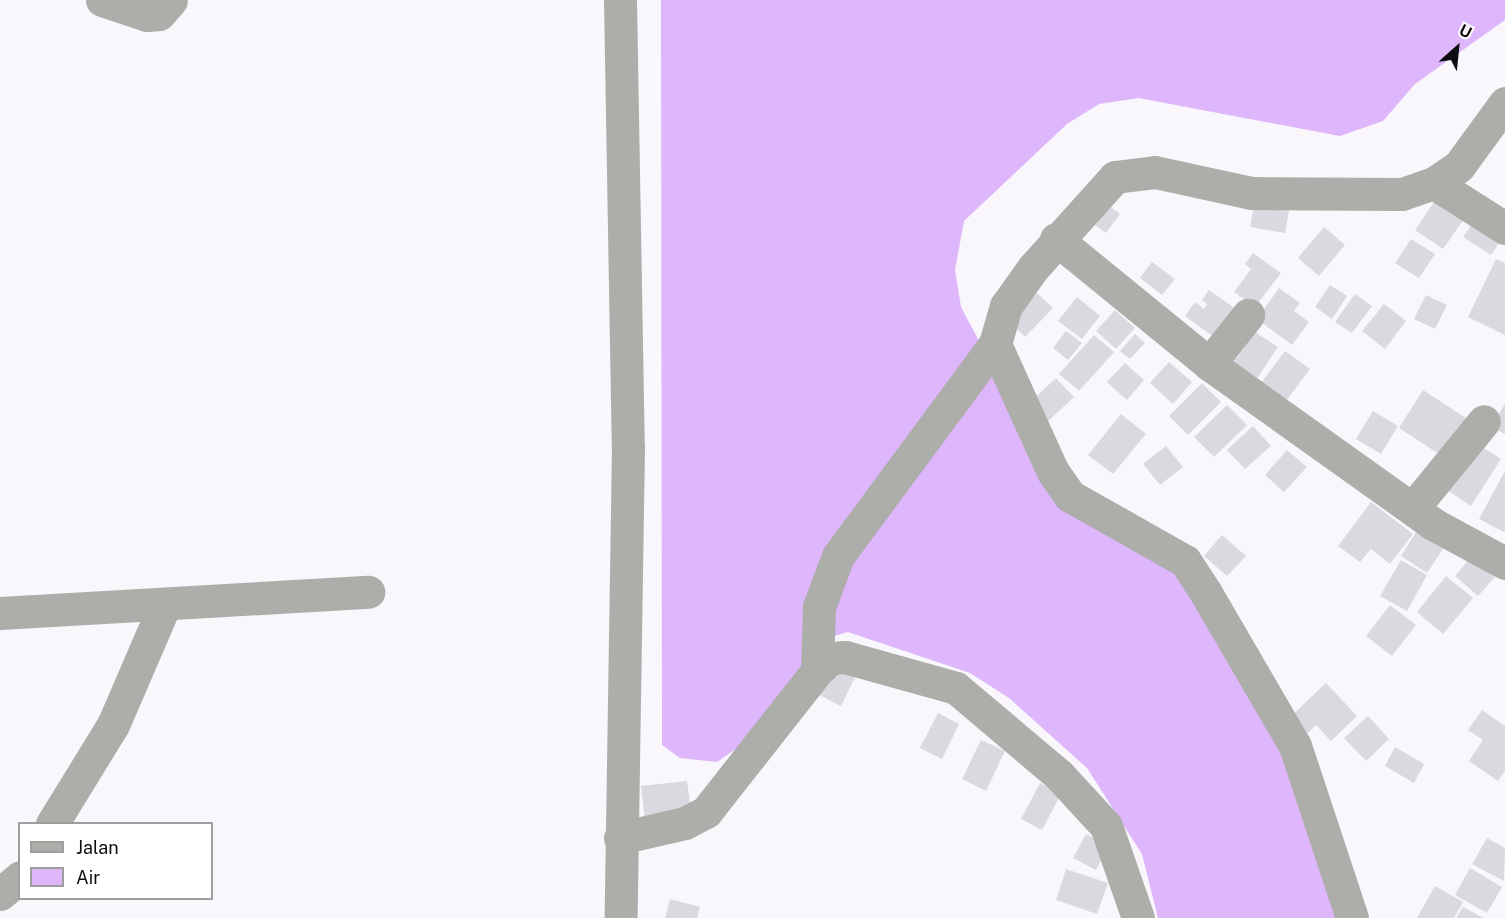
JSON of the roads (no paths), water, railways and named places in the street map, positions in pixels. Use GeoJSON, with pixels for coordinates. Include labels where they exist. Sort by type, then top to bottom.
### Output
{"type":"FeatureCollection","features":[{"type":"Feature","properties":{"kind":"street"},"geometry":{"type":"LineString","coordinates":[[102,0],[147,15],[159,14],[171,0]]}},
{"type":"Feature","properties":{"kind":"street"},"geometry":{"type":"LineString","coordinates":[[620,0],[628,447],[620,838],[621,918]]}},
{"type":"Feature","properties":{"kind":"street"},"geometry":{"type":"LineString","coordinates":[[818,666],[819,606],[838,556],[993,346],[1006,306],[1056,239],[1119,176],[1155,172],[1251,193],[1402,194],[1434,183],[1459,166],[1505,103]]}},
{"type":"Feature","properties":{"kind":"street"},"geometry":{"type":"LineString","coordinates":[[1434,183],[1505,228]]}},
{"type":"Feature","properties":{"kind":"street"},"geometry":{"type":"LineString","coordinates":[[1056,239],[1209,364],[1413,508],[1505,563]]}},
{"type":"Feature","properties":{"kind":"street"},"geometry":{"type":"LineString","coordinates":[[1209,364],[1248,315]]}},
{"type":"Feature","properties":{"kind":"street"},"geometry":{"type":"LineString","coordinates":[[993,346],[1053,472],[1070,496],[1185,561],[1206,593],[1295,746],[1352,918]]}},
{"type":"Feature","properties":{"kind":"street"},"geometry":{"type":"LineString","coordinates":[[1413,508],[1484,421]]}},
{"type":"Feature","properties":{"kind":"street"},"geometry":{"type":"LineString","coordinates":[[0,613],[369,592]]}},
{"type":"Feature","properties":{"kind":"street"},"geometry":{"type":"LineString","coordinates":[[53,822],[112,725],[165,603]]}},
{"type":"Feature","properties":{"kind":"street"},"geometry":{"type":"LineString","coordinates":[[620,838],[685,824],[706,812],[818,666],[831,658],[845,657],[956,688],[1059,775],[1106,826],[1138,918]]}},
{"type":"Feature","properties":{"kind":"street"},"geometry":{"type":"LineString","coordinates":[[0,894],[18,879]]}},
{"type":"Feature","properties":{"kind":"water"},"geometry":{"type":"Polygon","coordinates":[[[661,0],[1505,0],[1505,20],[1415,84],[1383,121],[1340,136],[1139,98],[1099,104],[1067,124],[964,221],[955,270],[961,307],[1048,471],[1165,561],[1191,590],[1268,712],[1344,918],[1158,918],[1142,854],[1087,768],[1009,698],[970,673],[848,632],[828,638],[759,733],[717,762],[680,758],[662,745],[661,0]]]}}]}
